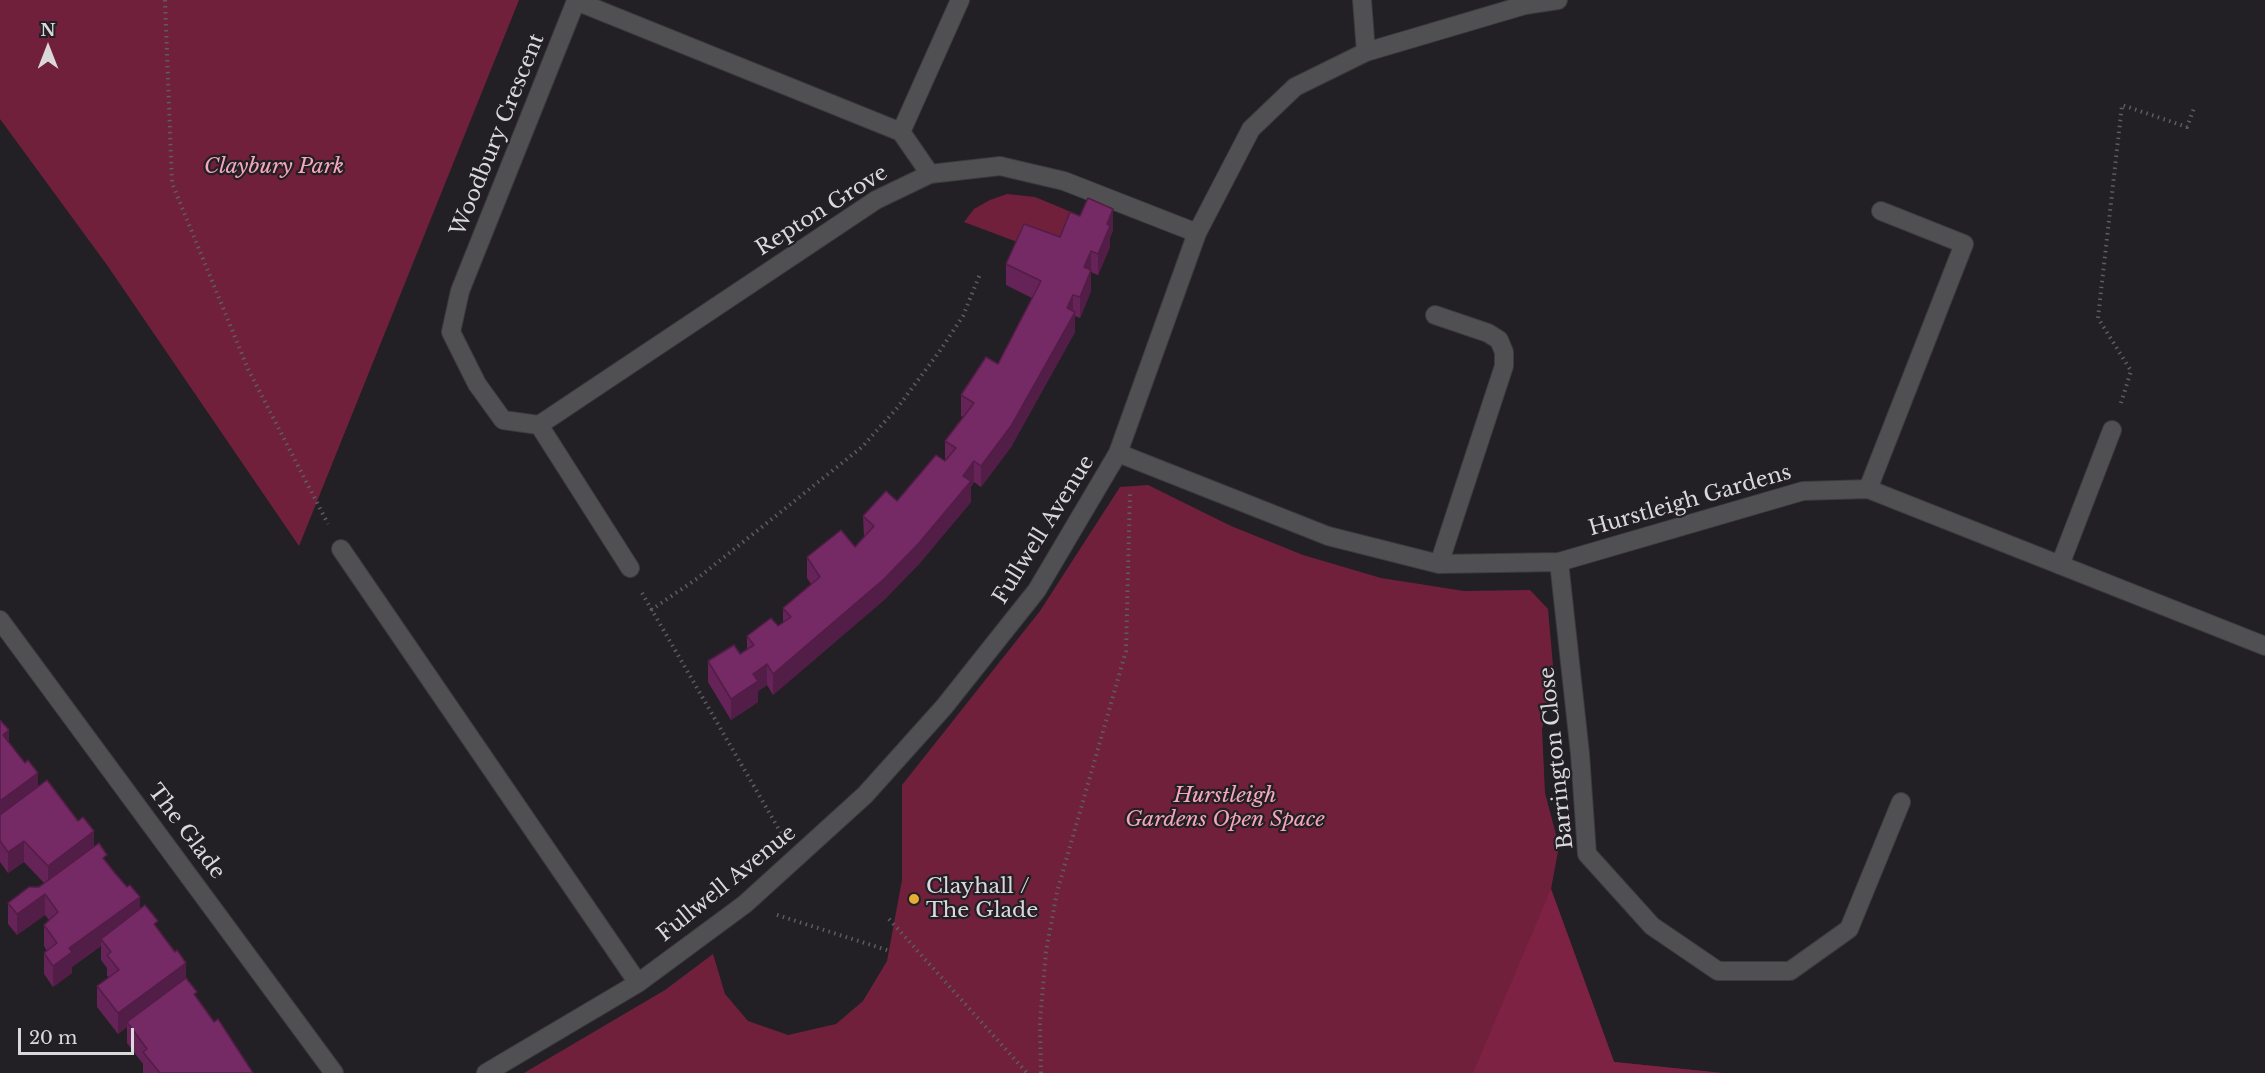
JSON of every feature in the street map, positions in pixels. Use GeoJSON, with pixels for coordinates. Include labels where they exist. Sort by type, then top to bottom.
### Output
{"type":"FeatureCollection","features":[{"type":"Feature","properties":{"kind":"street","name":"Woodbury Crescent"},"geometry":{"type":"LineString","coordinates":[[539,425],[503,420],[477,384],[451,332],[460,291],[576,0],[901,132]]}},
{"type":"Feature","properties":{"kind":"street"},"geometry":{"type":"LineString","coordinates":[[930,174],[901,132],[960,0]]}},
{"type":"Feature","properties":{"kind":"street"},"geometry":{"type":"LineString","coordinates":[[1362,0],[1366,52]]}},
{"type":"Feature","properties":{"kind":"street","name":"Fullwell Avenue"},"geometry":{"type":"LineString","coordinates":[[486,1073],[638,983],[745,904],[866,795],[944,707],[1038,590],[1118,453],[1197,233],[1251,129],[1295,87],[1366,52],[1525,5],[1558,0]]}},
{"type":"Feature","properties":{"kind":"street","name":"Repton Grove"},"geometry":{"type":"LineString","coordinates":[[539,425],[876,200],[930,174],[1000,166],[1064,182],[1197,233]]}},
{"type":"Feature","properties":{"kind":"street"},"geometry":{"type":"LineString","coordinates":[[1868,489],[1964,244],[1881,211]]}},
{"type":"Feature","properties":{"kind":"street"},"geometry":{"type":"LineString","coordinates":[[1435,315],[1488,333],[1499,340],[1504,352],[1504,366],[1439,564]]}},
{"type":"Feature","properties":{"kind":"street"},"geometry":{"type":"LineString","coordinates":[[539,425],[630,568]]}},
{"type":"Feature","properties":{"kind":"street"},"geometry":{"type":"LineString","coordinates":[[2060,566],[2112,430]]}},
{"type":"Feature","properties":{"kind":"street","name":"Hurstleigh Gardens"},"geometry":{"type":"LineString","coordinates":[[1118,453],[1328,536],[1439,564],[1559,562],[1803,491],[1868,489],[2265,646]]}},
{"type":"Feature","properties":{"kind":"street"},"geometry":{"type":"LineString","coordinates":[[341,549],[638,983]]}},
{"type":"Feature","properties":{"kind":"street","name":"Barrington Close"},"geometry":{"type":"LineString","coordinates":[[1559,562],[1580,754],[1587,854],[1652,926],[1718,971],[1790,971],[1849,929],[1901,802]]}},
{"type":"Feature","properties":{"kind":"street","name":"The Glade"},"geometry":{"type":"LineString","coordinates":[[0,620],[334,1073]]}},
{"type":"Feature","properties":{"kind":"path"},"geometry":{"type":"LineString","coordinates":[[165,0],[172,183],[248,369],[341,549]]}},
{"type":"Feature","properties":{"kind":"path"},"geometry":{"type":"LineString","coordinates":[[2112,430],[2132,371],[2098,318],[2122,105],[2187,127],[2194,108]]}},
{"type":"Feature","properties":{"kind":"path"},"geometry":{"type":"LineString","coordinates":[[651,610],[698,578],[862,447],[898,407],[939,352],[963,316],[980,274]]}},
{"type":"Feature","properties":{"kind":"path"},"geometry":{"type":"LineString","coordinates":[[1041,1073],[1040,1022],[1046,951],[1057,892],[1126,651],[1130,488],[1118,453]]}},
{"type":"Feature","properties":{"kind":"path"},"geometry":{"type":"LineString","coordinates":[[630,568],[651,610],[796,860]]}},
{"type":"Feature","properties":{"kind":"path"},"geometry":{"type":"LineString","coordinates":[[745,904],[890,951]]}},
{"type":"Feature","properties":{"kind":"path"},"geometry":{"type":"LineString","coordinates":[[889,919],[1027,1073]]}},
{"type":"Feature","properties":{"kind":"green space","name":"Claybury Park"},"geometry":{"type":"Polygon","coordinates":[[[0,0],[519,0],[299,546],[107,265],[0,119],[0,0]]]}},
{"type":"Feature","properties":{"kind":"green space"},"geometry":{"type":"Polygon","coordinates":[[[1007,194],[1035,197],[1088,219],[1060,258],[964,222],[974,209],[1007,194]]]}},
{"type":"Feature","properties":{"kind":"green space","name":"Hurstleigh Gardens Open Space"},"geometry":{"type":"Polygon","coordinates":[[[1148,485],[1231,526],[1303,555],[1381,578],[1464,591],[1530,590],[1548,609],[1554,677],[1542,729],[1545,793],[1559,846],[1551,889],[1614,1062],[1722,1073],[524,1073],[665,990],[713,954],[725,994],[748,1021],[788,1035],[836,1024],[863,1001],[887,961],[902,880],[902,785],[1040,611],[1120,487],[1148,485]]]}},
{"type":"Feature","properties":{"kind":"shaded area"},"geometry":{"type":"Polygon","coordinates":[[[1551,889],[1614,1062],[1722,1073],[1473,1073],[1551,889]]]}},
{"type":"Feature","properties":{"kind":"building"},"geometry":{"type":"Polygon","coordinates":[[[1088,198],[1113,209],[1107,224],[1110,226],[1098,254],[1091,251],[1084,267],[1091,270],[1080,297],[1073,295],[1067,308],[1075,312],[1011,426],[981,466],[974,461],[963,476],[971,481],[919,543],[884,579],[773,674],[767,664],[753,674],[758,681],[731,699],[708,661],[734,645],[740,654],[754,645],[747,636],[771,618],[778,626],[791,617],[783,608],[820,577],[807,557],[841,530],[855,547],[874,526],[863,516],[886,491],[897,501],[936,455],[945,461],[956,448],[945,441],[974,403],[961,395],[986,357],[998,364],[1041,281],[1006,264],[1024,224],[1060,237],[1070,212],[1080,216],[1088,198]]]}},
{"type":"Feature","properties":{"kind":"building"},"geometry":{"type":"Polygon","coordinates":[[[0,720],[9,730],[3,735],[25,763],[28,760],[38,773],[0,801],[0,720]]]}},
{"type":"Feature","properties":{"kind":"building"},"geometry":{"type":"Polygon","coordinates":[[[47,780],[78,821],[83,817],[94,831],[48,866],[24,841],[8,852],[0,841],[0,815],[47,780]]]}},
{"type":"Feature","properties":{"kind":"building"},"geometry":{"type":"Polygon","coordinates":[[[99,843],[107,855],[103,858],[127,887],[130,885],[140,897],[69,948],[72,952],[53,966],[44,953],[57,943],[44,925],[58,912],[45,894],[17,914],[8,903],[29,887],[39,887],[99,843]]]}},
{"type":"Feature","properties":{"kind":"building"},"geometry":{"type":"Polygon","coordinates":[[[145,905],[158,921],[154,924],[186,963],[118,1013],[97,986],[119,970],[107,955],[111,952],[101,939],[145,905]]]}},
{"type":"Feature","properties":{"kind":"building"},"geometry":{"type":"Polygon","coordinates":[[[186,978],[197,992],[194,994],[214,1022],[218,1019],[253,1073],[160,1073],[143,1052],[147,1049],[127,1022],[186,978]]]}},
{"type":"Feature","properties":{"kind":"place","name":"Clayhall / The Glade"},"geometry":{"type":"Point","coordinates":[914,899]}}]}
